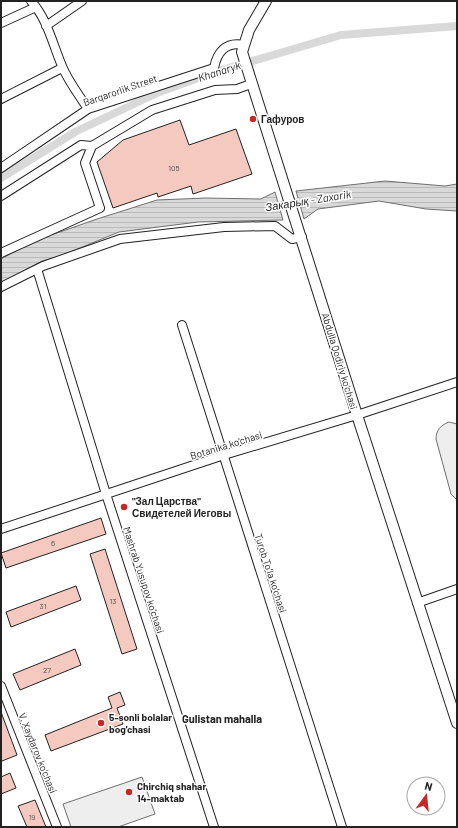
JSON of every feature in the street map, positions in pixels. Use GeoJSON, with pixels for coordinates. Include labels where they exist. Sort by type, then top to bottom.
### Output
{"type":"FeatureCollection","features":[{"type":"Feature","properties":{"kind":"main road"},"geometry":{"type":"LineString","coordinates":[[243,48],[249,30],[266,1]]}},
{"type":"Feature","properties":{"kind":"main road","name":"Abdulla Qodiriy ko‘chasi"},"geometry":{"type":"LineString","coordinates":[[243,48],[251,84],[300,232],[417,603],[457,723]]}},
{"type":"Feature","properties":{"kind":"street"},"geometry":{"type":"LineString","coordinates":[[46,26],[82,1]]}},
{"type":"Feature","properties":{"kind":"street"},"geometry":{"type":"LineString","coordinates":[[1,23],[34,4],[46,26],[62,68],[88,109]]}},
{"type":"Feature","properties":{"kind":"street","name":"Barqarorlik Street"},"geometry":{"type":"LineString","coordinates":[[1,168],[88,109],[214,68],[216,56],[223,48],[235,43],[243,48]]}},
{"type":"Feature","properties":{"kind":"street"},"geometry":{"type":"LineString","coordinates":[[1,99],[62,68]]}},
{"type":"Feature","properties":{"kind":"street"},"geometry":{"type":"LineString","coordinates":[[1,196],[81,146],[92,146],[152,110],[215,90],[237,89],[251,84]]}},
{"type":"Feature","properties":{"kind":"street"},"geometry":{"type":"LineString","coordinates":[[1,253],[100,208],[85,163],[92,146]]}},
{"type":"Feature","properties":{"kind":"street"},"geometry":{"type":"LineString","coordinates":[[1,286],[37,269],[120,239],[224,227],[275,226],[292,239],[300,232]]}},
{"type":"Feature","properties":{"kind":"street","name":"Mashrab Yusupov ko‘chasi"},"geometry":{"type":"LineString","coordinates":[[37,269],[106,494],[214,827]]}},
{"type":"Feature","properties":{"kind":"street","name":"Turob To‘la ko‘chasi"},"geometry":{"type":"LineString","coordinates":[[182,325],[342,827]]}},
{"type":"Feature","properties":{"kind":"street","name":"Botanika ko‘chasi"},"geometry":{"type":"LineString","coordinates":[[1,529],[224,455],[357,415],[457,382]]}},
{"type":"Feature","properties":{"kind":"street"},"geometry":{"type":"LineString","coordinates":[[417,603],[457,589]]}},
{"type":"Feature","properties":{"kind":"street","name":"V. Xaydarov ko‘chasi"},"geometry":{"type":"LineString","coordinates":[[1,686],[57,827]]}},
{"type":"Feature","properties":{"kind":"shaded area"},"geometry":{"type":"Polygon","coordinates":[[[449,422],[457,424],[457,500],[451,494],[436,439],[440,428],[449,422]]]}},
{"type":"Feature","properties":{"kind":"shaded area","name":"Chirchiq shahar 14-maktab"},"geometry":{"type":"Polygon","coordinates":[[[142,777],[155,814],[118,827],[71,827],[63,804],[142,777]]]}},
{"type":"Feature","properties":{"kind":"water"},"geometry":{"type":"Polygon","coordinates":[[[385,181],[445,186],[457,184],[457,211],[426,209],[379,201],[318,209],[304,219],[296,191],[385,181]]]}},
{"type":"Feature","properties":{"kind":"water"},"geometry":{"type":"Polygon","coordinates":[[[275,192],[283,220],[198,222],[119,232],[58,257],[42,261],[1,283],[1,259],[34,241],[97,219],[157,200],[205,198],[261,199],[275,192]]]}},
{"type":"Feature","properties":{"kind":"building"},"geometry":{"type":"Polygon","coordinates":[[[180,120],[189,145],[236,129],[252,174],[193,194],[191,186],[158,197],[157,193],[113,208],[97,162],[123,140],[180,120]]]}},
{"type":"Feature","properties":{"kind":"building"},"geometry":{"type":"Polygon","coordinates":[[[101,518],[106,534],[6,568],[1,553],[101,518]]]}},
{"type":"Feature","properties":{"kind":"building"},"geometry":{"type":"Polygon","coordinates":[[[105,549],[137,649],[122,654],[90,554],[105,549]]]}},
{"type":"Feature","properties":{"kind":"building"},"geometry":{"type":"Polygon","coordinates":[[[76,586],[81,600],[11,627],[6,612],[76,586]]]}},
{"type":"Feature","properties":{"kind":"building"},"geometry":{"type":"Polygon","coordinates":[[[75,649],[81,665],[20,690],[13,674],[75,649]]]}},
{"type":"Feature","properties":{"kind":"building"},"geometry":{"type":"Polygon","coordinates":[[[120,692],[125,705],[117,708],[123,724],[51,751],[45,735],[112,708],[108,697],[120,692]]]}},
{"type":"Feature","properties":{"kind":"building"},"geometry":{"type":"Polygon","coordinates":[[[1,712],[17,755],[2,761],[1,759],[1,712]]]}},
{"type":"Feature","properties":{"kind":"building"},"geometry":{"type":"Polygon","coordinates":[[[10,773],[16,788],[1,794],[1,777],[10,773]]]}},
{"type":"Feature","properties":{"kind":"building"},"geometry":{"type":"Polygon","coordinates":[[[35,800],[46,827],[27,827],[18,806],[35,800]]]}},
{"type":"Feature","properties":{"kind":"waterway","name":"Khanaryk"},"geometry":{"type":"LineString","coordinates":[[1,178],[75,132],[157,93],[215,72],[341,35],[457,26]]}},
{"type":"Feature","properties":{"kind":"waterway","name":"Закарық - Zaxarik"},"geometry":{"type":"LineString","coordinates":[[270,207],[310,200]]}},
{"type":"Feature","properties":{"kind":"place","name":"Гафуров"},"geometry":{"type":"Point","coordinates":[253,119]}},
{"type":"Feature","properties":{"kind":"place","name":"\"Зал Царства\" Свидетелей Иеговы"},"geometry":{"type":"Point","coordinates":[124,507]}},
{"type":"Feature","properties":{"kind":"place","name":"5-sonli bolalar bog'chasi"},"geometry":{"type":"Point","coordinates":[101,723]}},
{"type":"Feature","properties":{"kind":"place","name":"Chirchiq shahar 14-maktab"},"geometry":{"type":"Point","coordinates":[129,792]}},
{"type":"Feature","properties":{"kind":"district","name":"Gulistan mahalla"},"geometry":{"type":"Point","coordinates":[222,718]}}]}
